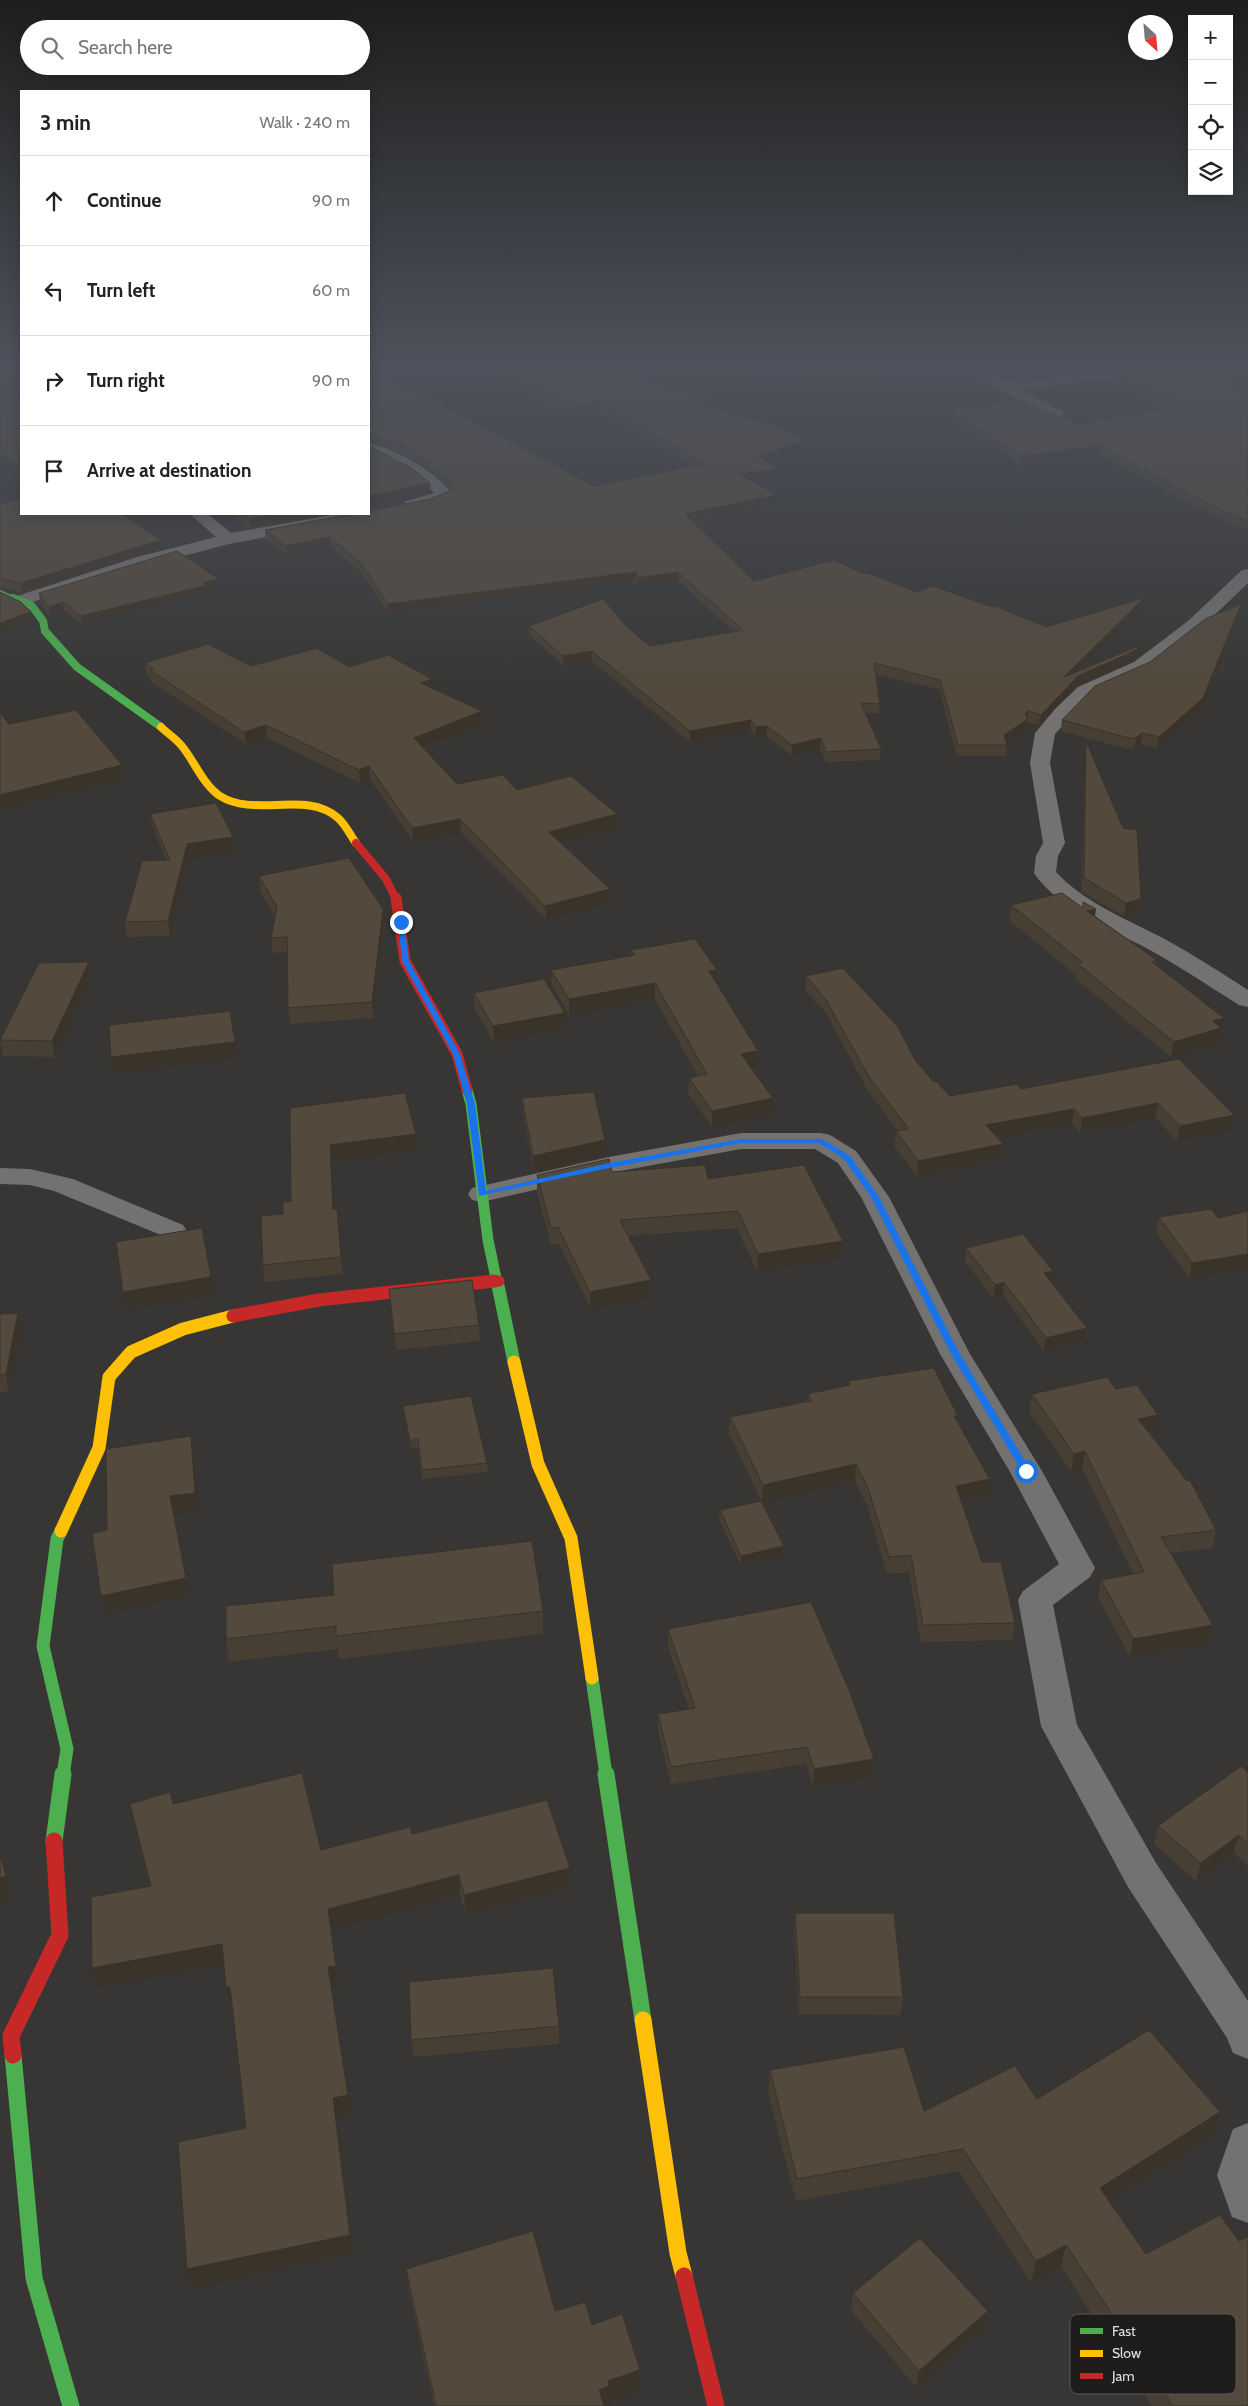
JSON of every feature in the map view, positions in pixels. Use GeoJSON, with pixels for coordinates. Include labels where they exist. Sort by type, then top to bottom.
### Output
{"type":"FeatureCollection","features":[{"type":"Feature","properties":{"kind":"street"},"geometry":{"type":"LineString","coordinates":[[396,507],[430,501],[445,495],[437,484],[427,478]]}},
{"type":"Feature","properties":{"kind":"street"},"geometry":{"type":"LineString","coordinates":[[199,515],[228,538]]}},
{"type":"Feature","properties":{"kind":"street"},"geometry":{"type":"LineString","coordinates":[[20,601],[143,561],[228,538],[355,515]]}},
{"type":"Feature","properties":{"kind":"street"},"geometry":{"type":"LineString","coordinates":[[1248,574],[1194,625],[1142,666],[1085,691],[1062,712],[1045,733],[1040,763],[1054,843],[1047,856],[1045,872],[1055,886],[1071,898],[1171,952],[1248,1000]]}},
{"type":"Feature","properties":{"kind":"street"},"geometry":{"type":"LineString","coordinates":[[0,593],[32,606],[46,631],[77,668],[152,719],[180,744],[219,796],[234,802],[254,805],[306,806],[327,810],[338,817],[357,844],[386,879],[396,898],[406,961],[457,1054],[471,1104],[488,1240],[499,1281],[538,1464],[571,1538],[678,2253],[716,2406]]}},
{"type":"Feature","properties":{"kind":"street"},"geometry":{"type":"LineString","coordinates":[[482,1194],[609,1165],[741,1141],[821,1141],[847,1157],[875,1197],[955,1354],[1026,1471],[1078,1568],[1035,1600],[1059,1726],[1142,1875],[1243,2028],[1248,2040]]}},
{"type":"Feature","properties":{"kind":"street"},"geometry":{"type":"LineString","coordinates":[[0,1176],[30,1177],[63,1185],[173,1231]]}},
{"type":"Feature","properties":{"kind":"street"},"geometry":{"type":"LineString","coordinates":[[71,2406],[34,2278],[11,2036],[60,1935],[54,1845],[67,1749],[43,1646],[57,1539],[99,1448],[109,1377],[131,1352],[183,1328],[251,1311],[319,1300],[499,1281]]}},
{"type":"Feature","properties":{"kind":"street"},"geometry":{"type":"LineString","coordinates":[[1248,2143],[1239,2175],[1248,2202]]}},
{"type":"Feature","properties":{"kind":"building"},"geometry":{"type":"Polygon","coordinates":[[[370,478],[424,478],[430,483],[370,496],[370,478]]]}},
{"type":"Feature","properties":{"kind":"building"},"geometry":{"type":"Polygon","coordinates":[[[447,478],[579,478],[594,486],[633,478],[747,478],[777,495],[685,514],[754,581],[834,560],[864,574],[868,573],[917,592],[933,586],[992,607],[995,606],[1046,627],[1144,598],[1064,677],[1143,644],[1134,651],[1078,676],[1041,715],[1028,711],[1025,714],[1028,719],[1004,735],[1007,745],[958,745],[940,680],[874,663],[880,704],[861,703],[881,749],[826,752],[821,738],[792,745],[767,726],[756,727],[751,720],[690,731],[592,651],[563,656],[529,626],[603,599],[628,628],[650,646],[743,630],[678,572],[637,578],[636,572],[388,604],[362,564],[330,537],[286,546],[265,530],[347,515],[370,515],[370,511],[430,499],[452,490],[454,485],[447,478]]]}},
{"type":"Feature","properties":{"kind":"building"},"geometry":{"type":"Polygon","coordinates":[[[1161,478],[1248,478],[1248,521],[1218,508],[1161,478]]]}},
{"type":"Feature","properties":{"kind":"building"},"geometry":{"type":"Polygon","coordinates":[[[20,498],[20,515],[124,515],[161,540],[21,583],[0,578],[0,504],[20,498]]]}},
{"type":"Feature","properties":{"kind":"building"},"geometry":{"type":"Polygon","coordinates":[[[244,515],[272,515],[249,519],[244,515]]]}},
{"type":"Feature","properties":{"kind":"building"},"geometry":{"type":"Polygon","coordinates":[[[177,551],[219,579],[203,583],[208,585],[81,616],[63,602],[49,607],[39,593],[177,551]]]}},
{"type":"Feature","properties":{"kind":"building"},"geometry":{"type":"Polygon","coordinates":[[[0,592],[21,602],[31,612],[0,623],[0,592]]]}},
{"type":"Feature","properties":{"kind":"building"},"geometry":{"type":"Polygon","coordinates":[[[1241,604],[1203,698],[1159,737],[1142,733],[1136,738],[1129,738],[1062,720],[1095,686],[1150,662],[1205,619],[1241,604]]]}},
{"type":"Feature","properties":{"kind":"building"},"geometry":{"type":"Polygon","coordinates":[[[208,644],[251,666],[317,648],[349,667],[388,655],[432,679],[421,683],[482,711],[414,738],[457,784],[503,775],[517,790],[571,776],[617,814],[549,832],[610,889],[545,906],[460,819],[412,828],[369,766],[359,770],[266,725],[244,732],[150,670],[154,669],[145,663],[208,644]]]}},
{"type":"Feature","properties":{"kind":"building"},"geometry":{"type":"Polygon","coordinates":[[[76,710],[122,765],[0,795],[0,712],[9,724],[76,710]]]}},
{"type":"Feature","properties":{"kind":"building"},"geometry":{"type":"Polygon","coordinates":[[[1086,741],[1123,828],[1137,830],[1141,899],[1126,903],[1084,878],[1086,741]]]}},
{"type":"Feature","properties":{"kind":"building"},"geometry":{"type":"Polygon","coordinates":[[[216,803],[233,837],[187,844],[168,921],[125,922],[142,861],[170,860],[150,814],[216,803]]]}},
{"type":"Feature","properties":{"kind":"building"},"geometry":{"type":"Polygon","coordinates":[[[349,858],[383,909],[372,1002],[288,1008],[287,937],[271,938],[277,907],[259,876],[349,858]]]}},
{"type":"Feature","properties":{"kind":"building"},"geometry":{"type":"Polygon","coordinates":[[[1062,893],[1083,908],[1083,902],[1096,909],[1087,911],[1157,960],[1152,962],[1224,1018],[1213,1021],[1221,1028],[1174,1042],[1078,964],[1082,962],[1011,905],[1062,893]]]}},
{"type":"Feature","properties":{"kind":"building"},"geometry":{"type":"Polygon","coordinates":[[[695,939],[717,970],[709,971],[758,1051],[741,1054],[773,1098],[712,1111],[689,1078],[707,1074],[655,983],[569,999],[551,970],[635,955],[631,950],[695,939]]]}},
{"type":"Feature","properties":{"kind":"building"},"geometry":{"type":"Polygon","coordinates":[[[89,962],[52,1041],[0,1040],[39,963],[89,962]]]}},
{"type":"Feature","properties":{"kind":"building"},"geometry":{"type":"Polygon","coordinates":[[[843,968],[898,1027],[915,1060],[934,1082],[936,1081],[950,1096],[1017,1084],[1021,1089],[1179,1059],[1234,1115],[1180,1126],[1158,1103],[1082,1118],[1074,1109],[986,1125],[1003,1144],[918,1161],[896,1131],[909,1129],[869,1077],[826,1000],[806,976],[843,968]]]}},
{"type":"Feature","properties":{"kind":"building"},"geometry":{"type":"Polygon","coordinates":[[[544,979],[565,1013],[493,1026],[474,993],[544,979]]]}},
{"type":"Feature","properties":{"kind":"building"},"geometry":{"type":"Polygon","coordinates":[[[230,1011],[235,1042],[111,1057],[109,1025],[230,1011]]]}},
{"type":"Feature","properties":{"kind":"building"},"geometry":{"type":"Polygon","coordinates":[[[594,1092],[605,1140],[533,1156],[522,1098],[594,1092]]]}},
{"type":"Feature","properties":{"kind":"building"},"geometry":{"type":"Polygon","coordinates":[[[405,1093],[416,1134],[330,1145],[333,1209],[337,1209],[341,1257],[263,1265],[261,1216],[283,1214],[283,1202],[291,1201],[290,1108],[405,1093]]]}},
{"type":"Feature","properties":{"kind":"building"},"geometry":{"type":"Polygon","coordinates":[[[609,1159],[612,1172],[705,1165],[708,1179],[804,1165],[843,1241],[758,1254],[738,1211],[620,1220],[651,1280],[590,1292],[558,1227],[551,1228],[537,1175],[609,1159]]]}},
{"type":"Feature","properties":{"kind":"building"},"geometry":{"type":"Polygon","coordinates":[[[1211,1209],[1218,1218],[1248,1211],[1248,1254],[1192,1263],[1159,1217],[1211,1209]]]}},
{"type":"Feature","properties":{"kind":"building"},"geometry":{"type":"Polygon","coordinates":[[[202,1228],[211,1277],[123,1292],[116,1242],[202,1228]]]}},
{"type":"Feature","properties":{"kind":"building"},"geometry":{"type":"Polygon","coordinates":[[[1023,1234],[1053,1271],[1044,1273],[1087,1328],[1046,1338],[1004,1282],[995,1285],[966,1248],[1023,1234]]]}},
{"type":"Feature","properties":{"kind":"building"},"geometry":{"type":"Polygon","coordinates":[[[472,1280],[479,1325],[394,1334],[389,1289],[472,1280]]]}},
{"type":"Feature","properties":{"kind":"building"},"geometry":{"type":"Polygon","coordinates":[[[18,1313],[6,1374],[0,1375],[0,1314],[18,1313]]]}},
{"type":"Feature","properties":{"kind":"building"},"geometry":{"type":"Polygon","coordinates":[[[934,1368],[958,1416],[954,1416],[990,1479],[956,1486],[982,1562],[1001,1562],[1015,1623],[923,1625],[911,1555],[889,1557],[868,1488],[856,1464],[763,1485],[730,1417],[811,1401],[808,1394],[850,1385],[848,1381],[934,1368]]]}},
{"type":"Feature","properties":{"kind":"building"},"geometry":{"type":"Polygon","coordinates":[[[1107,1377],[1116,1389],[1137,1385],[1158,1415],[1138,1419],[1187,1481],[1190,1480],[1216,1530],[1161,1537],[1213,1625],[1133,1639],[1101,1580],[1144,1572],[1085,1451],[1074,1454],[1032,1394],[1107,1377]]]}},
{"type":"Feature","properties":{"kind":"building"},"geometry":{"type":"Polygon","coordinates":[[[471,1396],[487,1463],[422,1470],[418,1439],[410,1441],[403,1406],[471,1396]]]}},
{"type":"Feature","properties":{"kind":"building"},"geometry":{"type":"Polygon","coordinates":[[[191,1436],[195,1493],[170,1496],[186,1578],[101,1596],[92,1534],[107,1530],[106,1449],[191,1436]]]}},
{"type":"Feature","properties":{"kind":"building"},"geometry":{"type":"Polygon","coordinates":[[[761,1501],[784,1546],[741,1556],[720,1510],[761,1501]]]}},
{"type":"Feature","properties":{"kind":"building"},"geometry":{"type":"Polygon","coordinates":[[[532,1541],[543,1611],[336,1636],[336,1626],[226,1639],[226,1606],[334,1595],[332,1564],[532,1541]]]}},
{"type":"Feature","properties":{"kind":"building"},"geometry":{"type":"Polygon","coordinates":[[[811,1602],[849,1690],[874,1759],[814,1769],[807,1747],[671,1767],[658,1714],[695,1708],[668,1629],[811,1602]]]}},
{"type":"Feature","properties":{"kind":"building"},"geometry":{"type":"Polygon","coordinates":[[[1241,1766],[1248,1772],[1248,1844],[1239,1835],[1201,1863],[1158,1826],[1241,1766]]]}},
{"type":"Feature","properties":{"kind":"building"},"geometry":{"type":"Polygon","coordinates":[[[302,1773],[321,1850],[410,1827],[412,1834],[547,1800],[570,1868],[464,1895],[459,1875],[328,1909],[336,1966],[328,1967],[348,2095],[333,2098],[350,2235],[187,2269],[178,2142],[246,2128],[230,1987],[226,1987],[222,1944],[92,1968],[91,1897],[151,1886],[130,1804],[170,1792],[173,1804],[302,1773]]]}},
{"type":"Feature","properties":{"kind":"building"},"geometry":{"type":"Polygon","coordinates":[[[0,1854],[6,1876],[0,1878],[0,1854]]]}},
{"type":"Feature","properties":{"kind":"building"},"geometry":{"type":"Polygon","coordinates":[[[795,1913],[894,1913],[903,1997],[800,1997],[795,1913]]]}},
{"type":"Feature","properties":{"kind":"building"},"geometry":{"type":"Polygon","coordinates":[[[553,1968],[559,2026],[411,2040],[409,1982],[553,1968]]]}},
{"type":"Feature","properties":{"kind":"building"},"geometry":{"type":"Polygon","coordinates":[[[1149,2030],[1220,2112],[1100,2188],[1146,2254],[1220,2215],[1239,2241],[1248,2236],[1248,2406],[1173,2406],[1165,2394],[1236,2394],[1236,2314],[1112,2314],[1066,2245],[1036,2261],[963,2149],[797,2179],[770,2070],[904,2047],[924,2111],[1015,2066],[1037,2099],[1149,2030]]]}},
{"type":"Feature","properties":{"kind":"building"},"geometry":{"type":"Polygon","coordinates":[[[533,2231],[555,2311],[585,2302],[592,2325],[622,2314],[640,2370],[608,2381],[609,2386],[599,2390],[604,2406],[436,2406],[406,2269],[533,2231]]]}},
{"type":"Feature","properties":{"kind":"building"},"geometry":{"type":"Polygon","coordinates":[[[920,2238],[988,2311],[919,2371],[853,2293],[920,2238]]]}},
{"type":"Feature","properties":{"kind":"traffic: fast"},"geometry":{"type":"LineString","coordinates":[[0,593],[32,606],[43,621],[45,631],[77,667],[161,727]]}},
{"type":"Feature","properties":{"kind":"traffic: fast"},"geometry":{"type":"LineString","coordinates":[[467,1090],[471,1104],[488,1240],[514,1362]]}},
{"type":"Feature","properties":{"kind":"traffic: fast"},"geometry":{"type":"LineString","coordinates":[[54,1841],[67,1749],[43,1646],[57,1539],[61,1531]]}},
{"type":"Feature","properties":{"kind":"traffic: fast"},"geometry":{"type":"LineString","coordinates":[[592,1678],[643,2020]]}},
{"type":"Feature","properties":{"kind":"traffic: fast"},"geometry":{"type":"LineString","coordinates":[[13,2055],[34,2278],[71,2406]]}},
{"type":"Feature","properties":{"kind":"traffic: slow"},"geometry":{"type":"LineString","coordinates":[[161,727],[181,745],[205,780],[220,796],[233,802],[248,805],[314,807],[327,811],[341,821],[356,843]]}},
{"type":"Feature","properties":{"kind":"traffic: slow"},"geometry":{"type":"LineString","coordinates":[[61,1531],[99,1448],[109,1377],[131,1352],[183,1329],[233,1316]]}},
{"type":"Feature","properties":{"kind":"traffic: slow"},"geometry":{"type":"LineString","coordinates":[[514,1362],[538,1464],[571,1538],[592,1678]]}},
{"type":"Feature","properties":{"kind":"traffic: slow"},"geometry":{"type":"LineString","coordinates":[[643,2020],[678,2253],[684,2276]]}},
{"type":"Feature","properties":{"kind":"traffic: jam"},"geometry":{"type":"LineString","coordinates":[[356,843],[386,879],[396,898],[405,961],[457,1054],[467,1090]]}},
{"type":"Feature","properties":{"kind":"traffic: jam"},"geometry":{"type":"LineString","coordinates":[[233,1316],[319,1300],[499,1281]]}},
{"type":"Feature","properties":{"kind":"traffic: jam"},"geometry":{"type":"LineString","coordinates":[[13,2055],[11,2036],[60,1935],[54,1841]]}},
{"type":"Feature","properties":{"kind":"traffic: jam"},"geometry":{"type":"LineString","coordinates":[[684,2276],[716,2406]]}},
{"type":"Feature","properties":{"kind":"route"},"geometry":{"type":"LineString","coordinates":[[401,922],[406,961],[457,1054],[471,1104],[482,1194],[609,1165],[741,1141],[821,1141],[847,1157],[875,1197],[955,1354],[1026,1471]]}}]}
